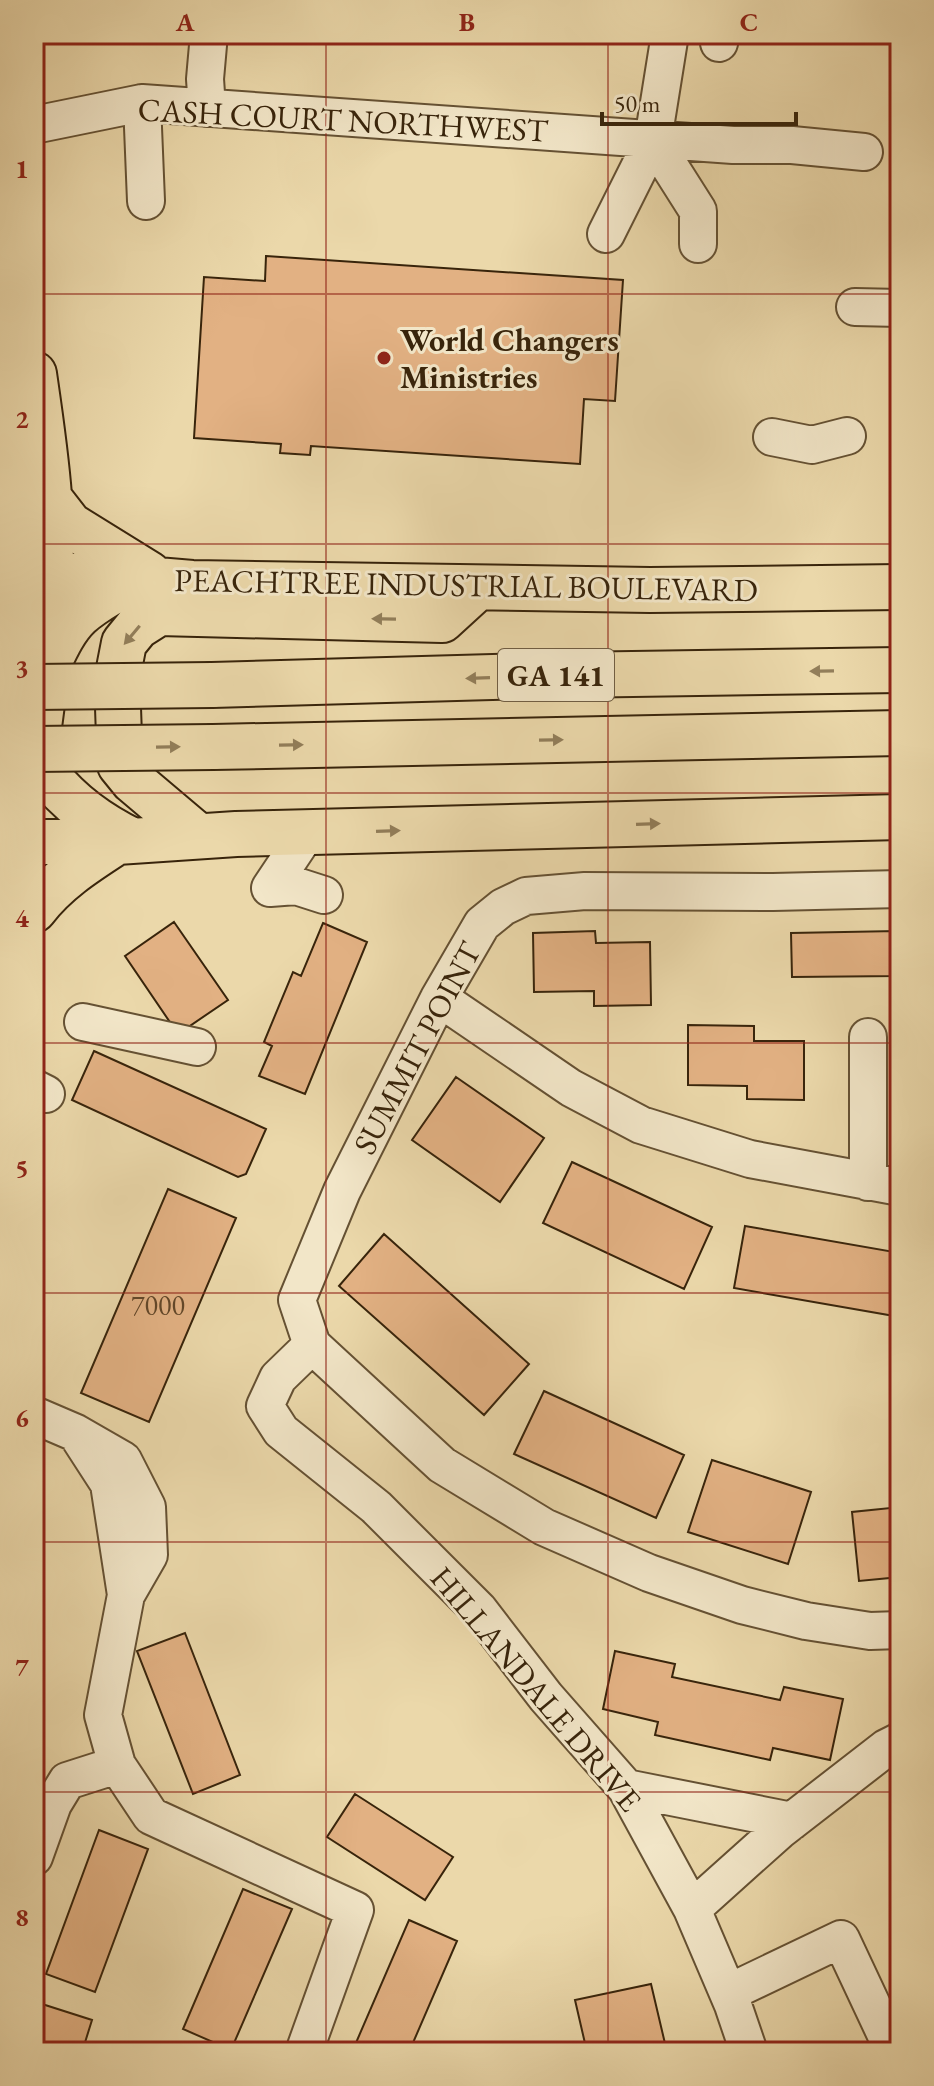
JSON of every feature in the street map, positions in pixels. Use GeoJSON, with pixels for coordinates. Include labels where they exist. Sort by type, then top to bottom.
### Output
{"type":"FeatureCollection","features":[{"type":"Feature","properties":{"kind":"main road"},"geometry":{"type":"LineString","coordinates":[[34,374],[49,498],[42,575],[34,755],[56,786],[84,812],[125,842]]}},
{"type":"Feature","properties":{"kind":"main road"},"geometry":{"type":"LineString","coordinates":[[38,685],[76,617],[91,605],[147,579],[70,525],[49,498]]}},
{"type":"Feature","properties":{"kind":"main road","name":"PEACHTREE INDUSTRIAL BOULEVARD"},"geometry":{"type":"LineString","coordinates":[[42,575],[119,572],[147,579],[477,588],[650,590],[900,587]]}},
{"type":"Feature","properties":{"kind":"main road"},"geometry":{"type":"LineString","coordinates":[[217,835],[133,781],[120,765],[117,679],[124,643],[137,627],[159,613],[442,620],[477,588]]}},
{"type":"Feature","properties":{"kind":"main road","name":"GA 141"},"geometry":{"type":"LineString","coordinates":[[38,685],[212,685],[900,670]]}},
{"type":"Feature","properties":{"kind":"main road","name":"GA 141"},"geometry":{"type":"LineString","coordinates":[[34,755],[213,747],[900,733]]}},
{"type":"Feature","properties":{"kind":"main road"},"geometry":{"type":"LineString","coordinates":[[34,842],[125,842],[217,835],[900,817]]}},
{"type":"Feature","properties":{"kind":"main road"},"geometry":{"type":"LineString","coordinates":[[34,910],[69,874],[125,842]]}},
{"type":"Feature","properties":{"kind":"street"},"geometry":{"type":"LineString","coordinates":[[207,108],[205,79],[209,34]]}},
{"type":"Feature","properties":{"kind":"street"},"geometry":{"type":"LineString","coordinates":[[606,234],[653,140],[670,34]]}},
{"type":"Feature","properties":{"kind":"street"},"geometry":{"type":"LineString","coordinates":[[142,103],[146,201]]}},
{"type":"Feature","properties":{"kind":"street","name":"CASH COURT NORTHWEST"},"geometry":{"type":"LineString","coordinates":[[34,125],[142,103],[864,152]]}},
{"type":"Feature","properties":{"kind":"street"},"geometry":{"type":"LineString","coordinates":[[653,140],[698,211],[698,244]]}},
{"type":"Feature","properties":{"kind":"street"},"geometry":{"type":"LineString","coordinates":[[855,307],[900,308]]}},
{"type":"Feature","properties":{"kind":"street"},"geometry":{"type":"LineString","coordinates":[[772,437],[812,445],[847,436]]}},
{"type":"Feature","properties":{"kind":"street"},"geometry":{"type":"LineString","coordinates":[[270,888],[310,833]]}},
{"type":"Feature","properties":{"kind":"street"},"geometry":{"type":"LineString","coordinates":[[217,835],[250,852],[270,888]]}},
{"type":"Feature","properties":{"kind":"street"},"geometry":{"type":"LineString","coordinates":[[270,888],[296,886],[324,895]]}},
{"type":"Feature","properties":{"kind":"street","name":"SUMMIT POINT"},"geometry":{"type":"LineString","coordinates":[[312,1345],[297,1300],[342,1191],[439,998],[482,924],[503,907],[526,896],[585,891],[900,889]]}},
{"type":"Feature","properties":{"kind":"street"},"geometry":{"type":"LineString","coordinates":[[439,998],[571,1088],[641,1125],[750,1159],[884,1184],[868,1037]]}},
{"type":"Feature","properties":{"kind":"street"},"geometry":{"type":"LineString","coordinates":[[83,1022],[197,1047]]}},
{"type":"Feature","properties":{"kind":"street"},"geometry":{"type":"LineString","coordinates":[[312,1345],[442,1465],[544,1527],[649,1573],[742,1605],[806,1621],[870,1631],[900,1630]]}},
{"type":"Feature","properties":{"kind":"street","name":"HILLANDALE DRIVE"},"geometry":{"type":"LineString","coordinates":[[312,1345],[278,1378],[265,1406],[281,1431],[376,1507],[479,1610],[546,1697],[626,1788],[692,1909],[749,2052]]}},
{"type":"Feature","properties":{"kind":"street"},"geometry":{"type":"LineString","coordinates":[[34,1415],[76,1433],[123,1460],[147,1507],[149,1555],[126,1595],[103,1715],[117,1765],[151,1816],[355,1910],[304,2052]]}},
{"type":"Feature","properties":{"kind":"street"},"geometry":{"type":"LineString","coordinates":[[692,1909],[792,1821],[886,1748],[900,1741]]}},
{"type":"Feature","properties":{"kind":"street"},"geometry":{"type":"LineString","coordinates":[[34,1857],[53,1804],[67,1781],[117,1765]]}},
{"type":"Feature","properties":{"kind":"street"},"geometry":{"type":"LineString","coordinates":[[626,1788],[792,1821]]}},
{"type":"Feature","properties":{"kind":"street"},"geometry":{"type":"LineString","coordinates":[[728,1993],[841,1939],[894,2052]]}},
{"type":"Feature","properties":{"kind":"building"},"geometry":{"type":"Polygon","coordinates":[[[266,256],[623,280],[615,401],[584,399],[580,464],[311,446],[310,455],[280,453],[281,444],[194,438],[204,277],[265,281],[266,256]]]}},
{"type":"Feature","properties":{"kind":"building"},"geometry":{"type":"Polygon","coordinates":[[[174,922],[228,1000],[178,1034],[125,956],[174,922]]]}},
{"type":"Feature","properties":{"kind":"building"},"geometry":{"type":"Polygon","coordinates":[[[323,923],[367,942],[305,1094],[259,1076],[272,1046],[264,1042],[293,972],[301,976],[323,923]]]}},
{"type":"Feature","properties":{"kind":"building"},"geometry":{"type":"Polygon","coordinates":[[[595,931],[596,943],[650,942],[651,1005],[594,1006],[594,991],[534,992],[533,933],[595,931]]]}},
{"type":"Feature","properties":{"kind":"building"},"geometry":{"type":"Polygon","coordinates":[[[897,931],[898,976],[792,977],[791,933],[897,931]]]}},
{"type":"Feature","properties":{"kind":"building"},"geometry":{"type":"Polygon","coordinates":[[[688,1025],[754,1026],[754,1041],[804,1041],[804,1100],[747,1099],[747,1086],[688,1085],[688,1025]]]}},
{"type":"Feature","properties":{"kind":"building"},"geometry":{"type":"Polygon","coordinates":[[[94,1051],[266,1129],[246,1174],[238,1177],[72,1100],[94,1051]]]}},
{"type":"Feature","properties":{"kind":"building"},"geometry":{"type":"Polygon","coordinates":[[[456,1077],[544,1138],[500,1202],[412,1140],[456,1077]]]}},
{"type":"Feature","properties":{"kind":"building"},"geometry":{"type":"Polygon","coordinates":[[[572,1162],[712,1227],[684,1289],[543,1223],[572,1162]]]}},
{"type":"Feature","properties":{"kind":"building"},"geometry":{"type":"Polygon","coordinates":[[[168,1189],[236,1218],[149,1422],[81,1393],[168,1189]]]}},
{"type":"Feature","properties":{"kind":"building"},"geometry":{"type":"Polygon","coordinates":[[[745,1226],[900,1253],[900,1317],[734,1288],[745,1226]]]}},
{"type":"Feature","properties":{"kind":"building"},"geometry":{"type":"Polygon","coordinates":[[[384,1234],[529,1364],[484,1415],[339,1286],[384,1234]]]}},
{"type":"Feature","properties":{"kind":"building"},"geometry":{"type":"Polygon","coordinates":[[[544,1391],[684,1455],[656,1518],[514,1454],[544,1391]]]}},
{"type":"Feature","properties":{"kind":"building"},"geometry":{"type":"Polygon","coordinates":[[[712,1460],[811,1492],[788,1564],[688,1532],[712,1460]]]}},
{"type":"Feature","properties":{"kind":"building"},"geometry":{"type":"Polygon","coordinates":[[[900,1507],[900,1577],[859,1581],[852,1512],[900,1507]]]}},
{"type":"Feature","properties":{"kind":"building"},"geometry":{"type":"Polygon","coordinates":[[[185,1633],[240,1775],[193,1794],[137,1651],[185,1633]]]}},
{"type":"Feature","properties":{"kind":"building"},"geometry":{"type":"Polygon","coordinates":[[[615,1651],[675,1664],[672,1677],[780,1700],[784,1687],[843,1699],[830,1760],[773,1748],[770,1760],[655,1735],[658,1722],[603,1709],[615,1651]]]}},
{"type":"Feature","properties":{"kind":"building"},"geometry":{"type":"Polygon","coordinates":[[[355,1794],[453,1857],[425,1900],[327,1837],[355,1794]]]}},
{"type":"Feature","properties":{"kind":"building"},"geometry":{"type":"Polygon","coordinates":[[[99,1830],[148,1849],[95,1992],[46,1974],[99,1830]]]}},
{"type":"Feature","properties":{"kind":"building"},"geometry":{"type":"Polygon","coordinates":[[[243,1889],[292,1909],[231,2050],[183,2029],[243,1889]]]}},
{"type":"Feature","properties":{"kind":"building"},"geometry":{"type":"Polygon","coordinates":[[[409,1920],[457,1941],[409,2052],[352,2052],[409,1920]]]}},
{"type":"Feature","properties":{"kind":"building"},"geometry":{"type":"Polygon","coordinates":[[[651,1984],[667,2052],[587,2052],[575,2000],[651,1984]]]}},
{"type":"Feature","properties":{"kind":"building"},"geometry":{"type":"Polygon","coordinates":[[[42,2004],[92,2020],[82,2052],[34,2052],[34,2029],[42,2004]]]}},
{"type":"Feature","properties":{"kind":"place","name":"World Changers Ministries"},"geometry":{"type":"Point","coordinates":[384,358]}}]}
